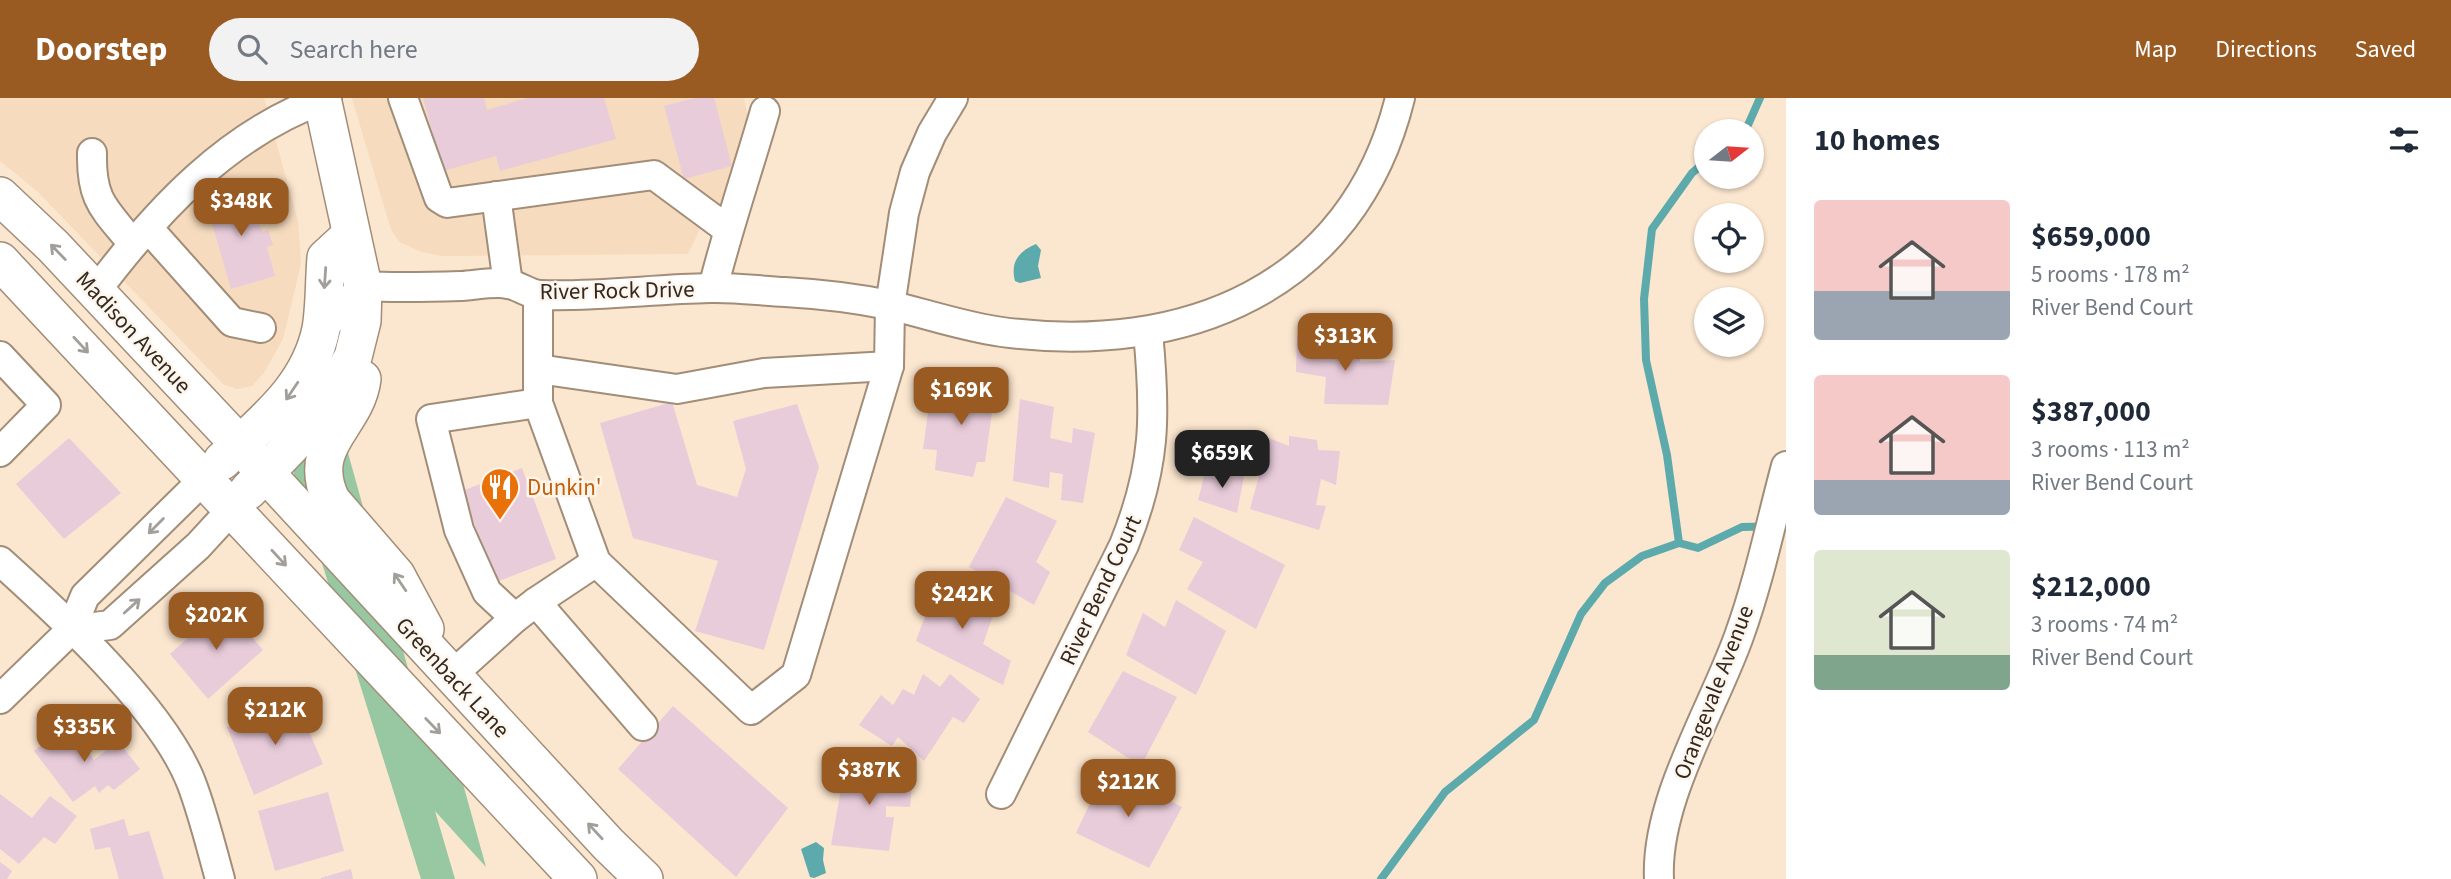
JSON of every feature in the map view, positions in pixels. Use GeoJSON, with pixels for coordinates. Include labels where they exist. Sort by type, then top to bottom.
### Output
{"type":"FeatureCollection","features":[{"type":"Feature","properties":{"kind":"main road"},"geometry":{"type":"LineString","coordinates":[[324,99],[363,304],[365,343],[361,385],[324,457],[326,488],[331,500],[396,575],[418,610],[446,671]]}},
{"type":"Feature","properties":{"kind":"main road","name":"Madison Avenue"},"geometry":{"type":"LineString","coordinates":[[0,196],[96,292],[265,472]]}},
{"type":"Feature","properties":{"kind":"main road"},"geometry":{"type":"LineString","coordinates":[[205,478],[281,407],[303,376],[321,330],[326,258],[350,236]]}},
{"type":"Feature","properties":{"kind":"main road","name":"Madison Avenue"},"geometry":{"type":"LineString","coordinates":[[0,261],[233,508]]}},
{"type":"Feature","properties":{"kind":"main road"},"geometry":{"type":"LineString","coordinates":[[233,508],[291,446],[335,389],[353,357],[363,304]]}},
{"type":"Feature","properties":{"kind":"main road","name":"Greenback Lane"},"geometry":{"type":"LineString","coordinates":[[265,472],[446,671],[644,879]]}},
{"type":"Feature","properties":{"kind":"main road","name":"Greenback Lane"},"geometry":{"type":"LineString","coordinates":[[233,508],[413,706],[578,879]]}},
{"type":"Feature","properties":{"kind":"street"},"geometry":{"type":"LineString","coordinates":[[403,98],[439,198],[447,203],[654,175],[727,229]]}},
{"type":"Feature","properties":{"kind":"street"},"geometry":{"type":"LineString","coordinates":[[538,295],[538,403],[596,562],[751,710],[796,675],[889,366],[890,306],[904,213],[915,172],[932,133],[953,98]]}},
{"type":"Feature","properties":{"kind":"street","name":"River Rock Drive"},"geometry":{"type":"LineString","coordinates":[[363,304],[400,288],[508,284],[538,295],[713,288],[811,294],[890,306],[1002,332],[1059,337],[1148,332],[1192,322],[1232,307],[1269,286],[1319,247],[1359,198],[1379,161],[1400,98]]}},
{"type":"Feature","properties":{"kind":"street"},"geometry":{"type":"LineString","coordinates":[[96,292],[140,236],[219,156],[270,121],[324,99]]}},
{"type":"Feature","properties":{"kind":"street"},"geometry":{"type":"LineString","coordinates":[[713,288],[727,229],[742,191],[765,111]]}},
{"type":"Feature","properties":{"kind":"street"},"geometry":{"type":"LineString","coordinates":[[92,153],[92,180],[98,200],[232,322],[261,328]]}},
{"type":"Feature","properties":{"kind":"street"},"geometry":{"type":"LineString","coordinates":[[496,196],[508,284]]}},
{"type":"Feature","properties":{"kind":"street"},"geometry":{"type":"LineString","coordinates":[[321,330],[363,304]]}},
{"type":"Feature","properties":{"kind":"street","name":"River Bend Court"},"geometry":{"type":"LineString","coordinates":[[1001,794],[1124,545],[1140,506],[1153,444],[1154,402],[1148,332]]}},
{"type":"Feature","properties":{"kind":"street"},"geometry":{"type":"LineString","coordinates":[[0,356],[46,405],[0,452]]}},
{"type":"Feature","properties":{"kind":"street"},"geometry":{"type":"LineString","coordinates":[[538,369],[677,389],[764,373],[889,366]]}},
{"type":"Feature","properties":{"kind":"street"},"geometry":{"type":"LineString","coordinates":[[538,403],[431,419],[459,530],[487,593],[526,610],[643,726]]}},
{"type":"Feature","properties":{"kind":"street","name":"Orangevale Avenue"},"geometry":{"type":"LineString","coordinates":[[1660,879],[1663,834],[1680,778],[1740,635],[1786,466]]}},
{"type":"Feature","properties":{"kind":"street"},"geometry":{"type":"LineString","coordinates":[[0,699],[71,630],[85,596],[205,478]]}},
{"type":"Feature","properties":{"kind":"street"},"geometry":{"type":"LineString","coordinates":[[71,630],[110,625],[198,546],[233,508]]}},
{"type":"Feature","properties":{"kind":"street"},"geometry":{"type":"LineString","coordinates":[[0,561],[47,602],[107,665],[166,736],[191,781],[220,879]]}},
{"type":"Feature","properties":{"kind":"street"},"geometry":{"type":"LineString","coordinates":[[446,671],[526,610],[596,562]]}},
{"type":"Feature","properties":{"kind":"shaded area"},"geometry":{"type":"Polygon","coordinates":[[[0,98],[264,98],[298,221],[301,264],[283,339],[264,373],[252,386],[237,389],[223,384],[37,191],[0,161],[0,98]]]}},
{"type":"Feature","properties":{"kind":"shaded area"},"geometry":{"type":"Polygon","coordinates":[[[352,98],[744,98],[751,132],[733,192],[699,231],[688,254],[443,256],[422,252],[399,242],[390,227],[352,98]]]}},
{"type":"Feature","properties":{"kind":"green space"},"geometry":{"type":"Polygon","coordinates":[[[326,374],[411,679],[444,715],[486,867],[435,811],[455,879],[421,879],[268,391],[326,374]]]}},
{"type":"Feature","properties":{"kind":"water"},"geometry":{"type":"Polygon","coordinates":[[[1036,244],[1041,250],[1038,266],[1041,278],[1020,283],[1015,281],[1014,268],[1017,258],[1036,244]]]}},
{"type":"Feature","properties":{"kind":"water"},"geometry":{"type":"Polygon","coordinates":[[[816,842],[824,848],[826,873],[814,878],[810,877],[801,849],[816,842]]]}},
{"type":"Feature","properties":{"kind":"building"},"geometry":{"type":"Polygon","coordinates":[[[423,98],[484,98],[487,110],[528,98],[604,98],[616,139],[500,171],[496,156],[443,171],[423,98]]]}},
{"type":"Feature","properties":{"kind":"building"},"geometry":{"type":"Polygon","coordinates":[[[694,98],[714,98],[732,166],[684,179],[664,106],[694,98]]]}},
{"type":"Feature","properties":{"kind":"building"},"geometry":{"type":"Polygon","coordinates":[[[249,187],[262,232],[268,230],[273,245],[267,247],[275,276],[231,289],[205,199],[249,187]]]}},
{"type":"Feature","properties":{"kind":"building"},"geometry":{"type":"Polygon","coordinates":[[[1297,336],[1360,347],[1360,362],[1395,360],[1388,405],[1324,404],[1326,377],[1296,372],[1297,336]]]}},
{"type":"Feature","properties":{"kind":"building"},"geometry":{"type":"Polygon","coordinates":[[[963,375],[996,384],[985,462],[977,462],[973,477],[935,470],[937,450],[923,449],[930,398],[958,401],[963,375]]]}},
{"type":"Feature","properties":{"kind":"building"},"geometry":{"type":"Polygon","coordinates":[[[1020,399],[1054,407],[1050,438],[1072,443],[1073,428],[1095,433],[1083,503],[1061,500],[1063,474],[1050,472],[1049,488],[1013,481],[1020,399]]]}},
{"type":"Feature","properties":{"kind":"building"},"geometry":{"type":"Polygon","coordinates":[[[672,402],[697,485],[737,497],[746,469],[733,421],[797,404],[819,467],[764,650],[695,631],[718,561],[633,538],[600,423],[672,402]]]}},
{"type":"Feature","properties":{"kind":"building"},"geometry":{"type":"Polygon","coordinates":[[[1289,436],[1317,440],[1318,450],[1340,451],[1336,485],[1321,479],[1316,505],[1326,506],[1319,530],[1250,509],[1269,438],[1289,446],[1289,436]]]}},
{"type":"Feature","properties":{"kind":"building"},"geometry":{"type":"Polygon","coordinates":[[[69,438],[121,493],[64,539],[16,484],[69,438]]]}},
{"type":"Feature","properties":{"kind":"building"},"geometry":{"type":"Polygon","coordinates":[[[522,468],[556,559],[496,582],[462,491],[522,468]]]}},
{"type":"Feature","properties":{"kind":"building"},"geometry":{"type":"Polygon","coordinates":[[[1206,469],[1244,476],[1237,513],[1198,500],[1206,469]]]}},
{"type":"Feature","properties":{"kind":"building"},"geometry":{"type":"Polygon","coordinates":[[[1006,497],[1057,521],[1036,562],[1050,572],[1034,605],[969,567],[1006,497]]]}},
{"type":"Feature","properties":{"kind":"building"},"geometry":{"type":"Polygon","coordinates":[[[1194,517],[1285,565],[1256,629],[1187,589],[1203,562],[1179,550],[1194,517]]]}},
{"type":"Feature","properties":{"kind":"building"},"geometry":{"type":"Polygon","coordinates":[[[939,578],[996,607],[983,644],[1011,661],[1003,685],[916,641],[939,578]]]}},
{"type":"Feature","properties":{"kind":"building"},"geometry":{"type":"Polygon","coordinates":[[[1176,600],[1226,631],[1196,695],[1126,655],[1143,613],[1165,627],[1176,600]]]}},
{"type":"Feature","properties":{"kind":"building"},"geometry":{"type":"Polygon","coordinates":[[[225,605],[263,650],[208,699],[170,654],[225,605]]]}},
{"type":"Feature","properties":{"kind":"building"},"geometry":{"type":"Polygon","coordinates":[[[1123,671],[1177,697],[1141,766],[1088,732],[1123,671]]]}},
{"type":"Feature","properties":{"kind":"building"},"geometry":{"type":"Polygon","coordinates":[[[923,674],[940,687],[950,674],[980,699],[964,723],[953,717],[924,761],[898,737],[892,746],[859,725],[881,695],[893,705],[903,689],[914,695],[923,674]]]}},
{"type":"Feature","properties":{"kind":"building"},"geometry":{"type":"Polygon","coordinates":[[[296,701],[323,764],[254,795],[227,727],[296,701]]]}},
{"type":"Feature","properties":{"kind":"building"},"geometry":{"type":"Polygon","coordinates":[[[673,706],[788,808],[736,877],[618,769],[673,706]]]}},
{"type":"Feature","properties":{"kind":"building"},"geometry":{"type":"Polygon","coordinates":[[[69,724],[94,760],[118,741],[140,769],[114,790],[108,785],[99,793],[95,786],[73,802],[34,751],[69,724]]]}},
{"type":"Feature","properties":{"kind":"building"},"geometry":{"type":"Polygon","coordinates":[[[845,767],[891,769],[892,777],[913,775],[910,807],[886,806],[886,817],[894,817],[889,851],[831,845],[845,767]]]}},
{"type":"Feature","properties":{"kind":"building"},"geometry":{"type":"Polygon","coordinates":[[[1106,769],[1182,807],[1149,868],[1076,833],[1106,769]]]}},
{"type":"Feature","properties":{"kind":"building"},"geometry":{"type":"Polygon","coordinates":[[[328,792],[344,851],[275,871],[258,811],[328,792]]]}},
{"type":"Feature","properties":{"kind":"building"},"geometry":{"type":"Polygon","coordinates":[[[0,794],[32,818],[50,796],[77,816],[55,844],[44,837],[19,864],[0,849],[0,794]]]}},
{"type":"Feature","properties":{"kind":"building"},"geometry":{"type":"Polygon","coordinates":[[[124,819],[129,836],[149,831],[164,879],[119,879],[110,847],[95,850],[90,829],[124,819]]]}},
{"type":"Feature","properties":{"kind":"building"},"geometry":{"type":"Polygon","coordinates":[[[0,862],[12,871],[7,879],[0,879],[0,862]]]}},
{"type":"Feature","properties":{"kind":"building"},"geometry":{"type":"Polygon","coordinates":[[[351,869],[353,879],[321,879],[321,878],[351,869]]]}},
{"type":"Feature","properties":{"kind":"waterway"},"geometry":{"type":"LineString","coordinates":[[1751,119],[1760,98]]}},
{"type":"Feature","properties":{"kind":"waterway"},"geometry":{"type":"LineString","coordinates":[[1679,543],[1667,455],[1646,360],[1644,299],[1652,229],[1694,171]]}},
{"type":"Feature","properties":{"kind":"waterway"},"geometry":{"type":"LineString","coordinates":[[1381,879],[1445,792],[1534,720],[1581,614],[1605,583],[1642,556],[1679,543],[1698,548],[1742,527],[1786,526]]}},
{"type":"Feature","properties":{"kind":"place","name":"Dunkin'"},"geometry":{"type":"Point","coordinates":[500,521]}}]}
